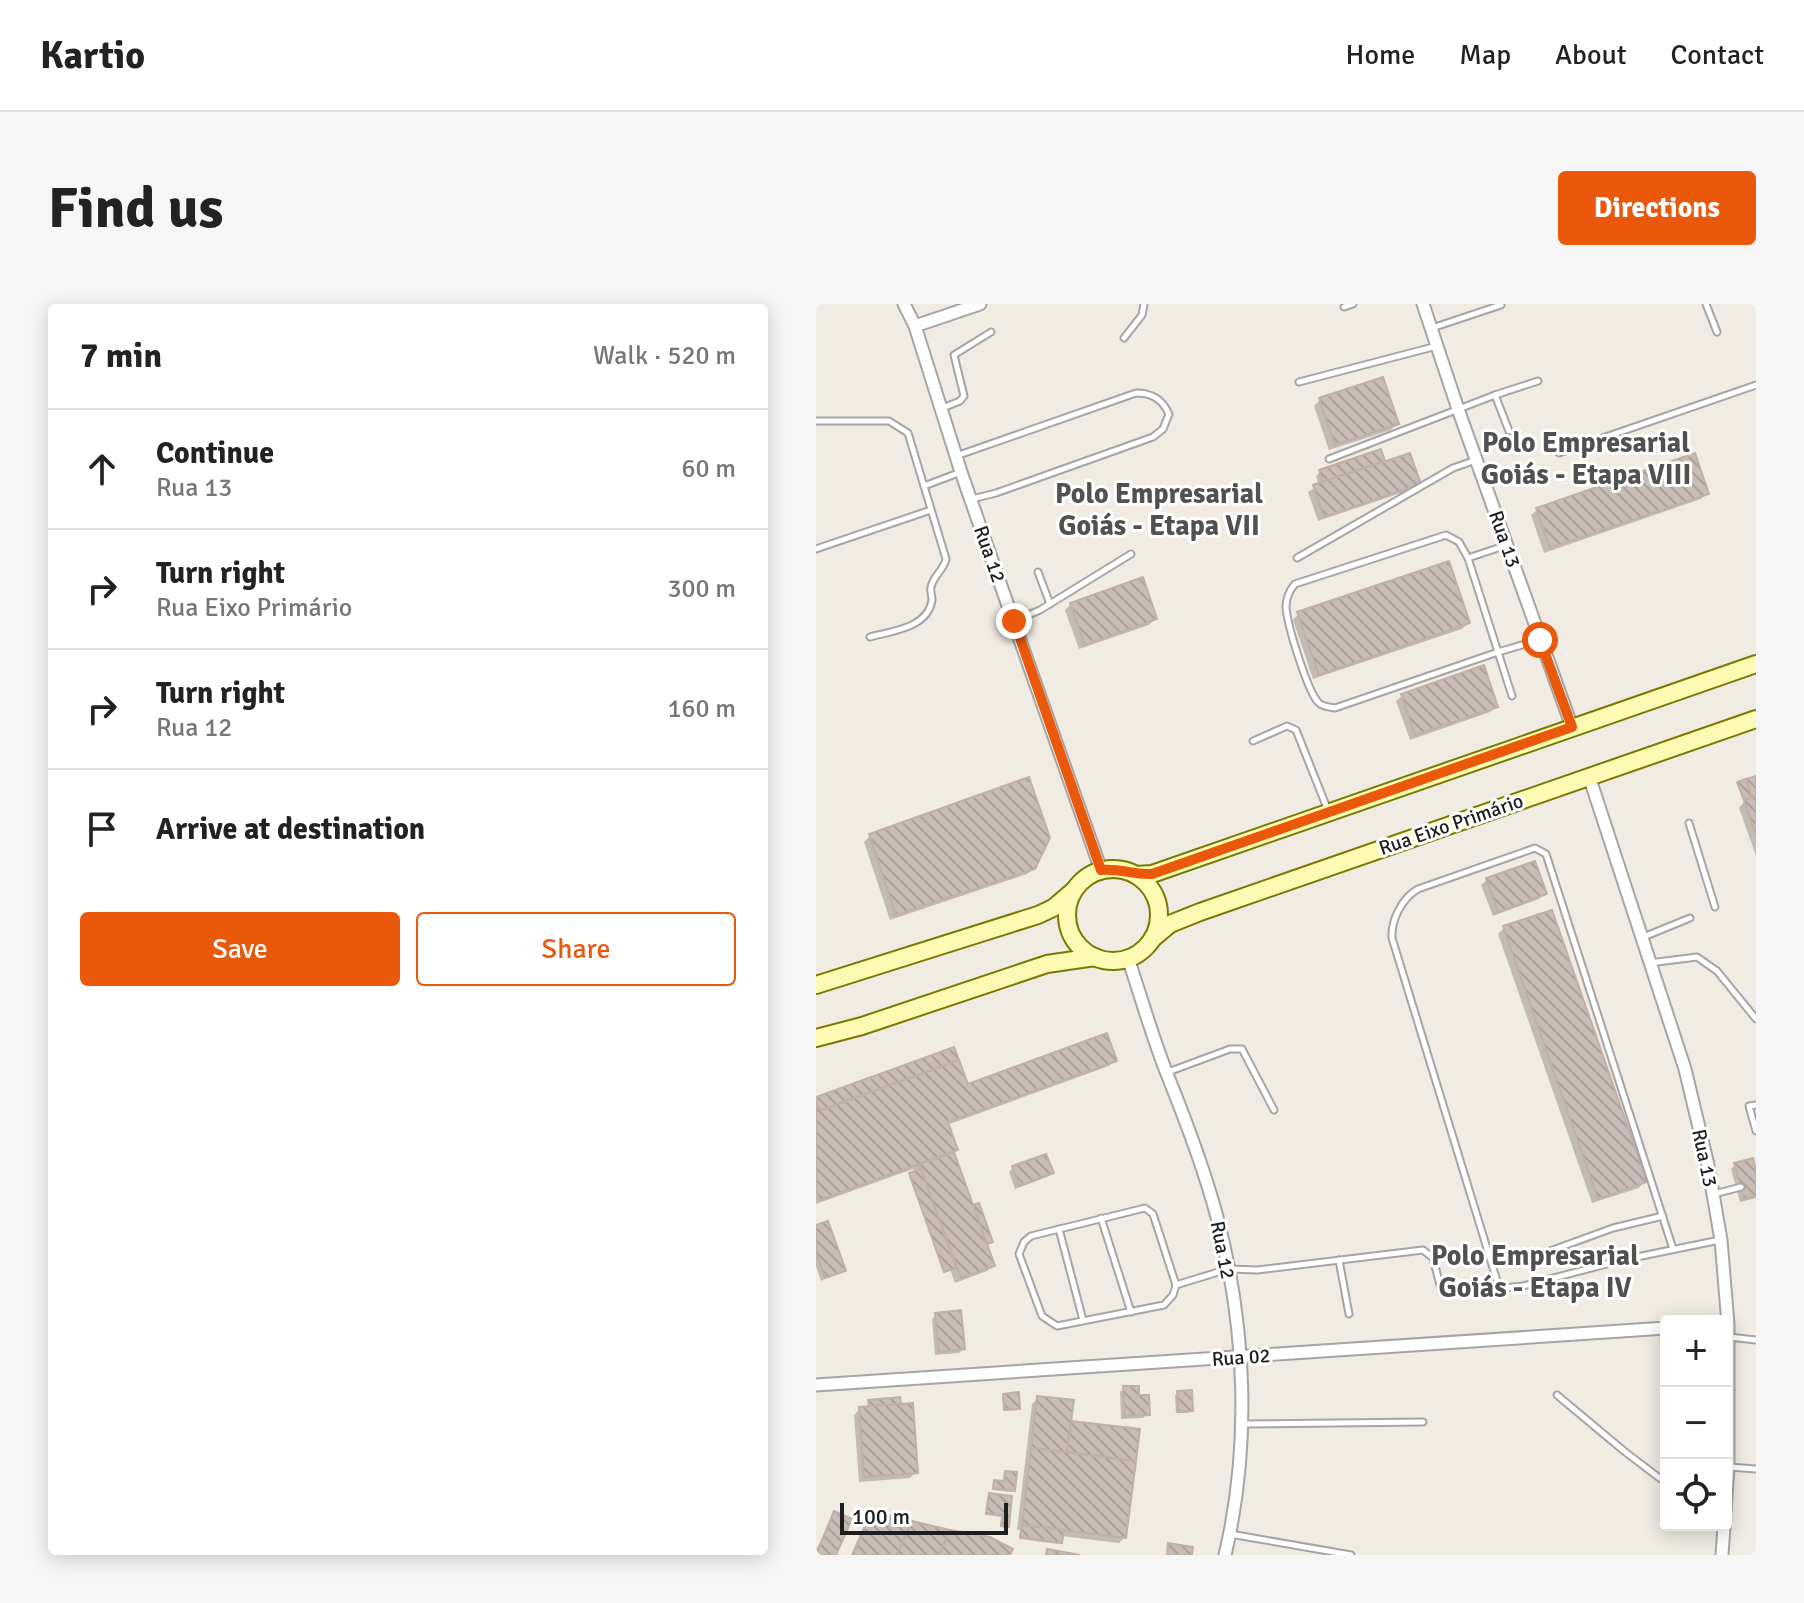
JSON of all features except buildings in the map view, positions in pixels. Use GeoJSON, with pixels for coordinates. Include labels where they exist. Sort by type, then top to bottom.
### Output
{"type":"FeatureCollection","features":[{"type":"Feature","properties":{"kind":"street","name":"Rua 12"},"geometry":{"type":"LineString","coordinates":[[904,304],[915,326],[961,472],[1101,870]]}},
{"type":"Feature","properties":{"kind":"street"},"geometry":{"type":"LineString","coordinates":[[915,326],[980,304]]}},
{"type":"Feature","properties":{"kind":"street","name":"Rua 13"},"geometry":{"type":"LineString","coordinates":[[1423,304],[1572,727]]}},
{"type":"Feature","properties":{"kind":"street"},"geometry":{"type":"LineString","coordinates":[[1136,875],[1152,874],[1756,664]]}},
{"type":"Feature","properties":{"kind":"street","name":"Rua Eixo Primário"},"geometry":{"type":"LineString","coordinates":[[1152,939],[1170,924],[1200,912],[1756,719]]}},
{"type":"Feature","properties":{"kind":"street","name":"Rua 13"},"geometry":{"type":"LineString","coordinates":[[1589,776],[1685,1069],[1721,1240],[1726,1315]]}},
{"type":"Feature","properties":{"kind":"street"},"geometry":{"type":"LineString","coordinates":[[816,985],[1038,915],[1053,908],[1086,877],[1101,870],[1125,871],[1136,875],[1147,885],[1158,911],[1152,939],[1128,958],[1106,960],[1095,957],[1084,950],[1069,928],[1067,915],[1074,890]]}},
{"type":"Feature","properties":{"kind":"street"},"geometry":{"type":"LineString","coordinates":[[816,1038],[862,1026],[1047,964],[1095,957]]}},
{"type":"Feature","properties":{"kind":"street","name":"Rua 12"},"geometry":{"type":"LineString","coordinates":[[1128,958],[1202,1167],[1228,1269],[1240,1357],[1242,1424],[1237,1492],[1225,1555]]}},
{"type":"Feature","properties":{"kind":"street","name":"Rua 02"},"geometry":{"type":"LineString","coordinates":[[816,1385],[1660,1328]]}},
{"type":"Feature","properties":{"kind":"street","name":"Rua 13"},"geometry":{"type":"LineString","coordinates":[[1728,1387],[1728,1459]]}},
{"type":"Feature","properties":{"kind":"street","name":"Rua 13"},"geometry":{"type":"LineString","coordinates":[[1722,1555],[1724,1531]]}},
{"type":"Feature","properties":{"kind":"lane"},"geometry":{"type":"LineString","coordinates":[[1124,338],[1142,315],[1144,304]]}},
{"type":"Feature","properties":{"kind":"lane"},"geometry":{"type":"LineString","coordinates":[[1344,307],[1353,304]]}},
{"type":"Feature","properties":{"kind":"lane"},"geometry":{"type":"LineString","coordinates":[[1706,304],[1717,332]]}},
{"type":"Feature","properties":{"kind":"lane"},"geometry":{"type":"LineString","coordinates":[[1431,328],[1501,305]]}},
{"type":"Feature","properties":{"kind":"lane"},"geometry":{"type":"LineString","coordinates":[[940,409],[960,401],[964,396],[954,355],[991,332]]}},
{"type":"Feature","properties":{"kind":"lane"},"geometry":{"type":"LineString","coordinates":[[1299,382],[1437,346]]}},
{"type":"Feature","properties":{"kind":"lane"},"geometry":{"type":"LineString","coordinates":[[1329,459],[1538,381]]}},
{"type":"Feature","properties":{"kind":"lane"},"geometry":{"type":"LineString","coordinates":[[1559,453],[1756,385]]}},
{"type":"Feature","properties":{"kind":"lane"},"geometry":{"type":"LineString","coordinates":[[956,456],[1136,393],[1151,393],[1165,405],[1169,414],[1163,429],[1153,437],[971,500]]}},
{"type":"Feature","properties":{"kind":"lane"},"geometry":{"type":"LineString","coordinates":[[1495,395],[1509,431]]}},
{"type":"Feature","properties":{"kind":"lane"},"geometry":{"type":"LineString","coordinates":[[816,421],[889,421],[908,433],[946,559],[944,568],[931,586],[932,600],[927,614],[919,622],[870,637]]}},
{"type":"Feature","properties":{"kind":"lane"},"geometry":{"type":"LineString","coordinates":[[1297,558],[1453,468],[1477,460]]}},
{"type":"Feature","properties":{"kind":"lane"},"geometry":{"type":"LineString","coordinates":[[924,486],[961,472]]}},
{"type":"Feature","properties":{"kind":"lane"},"geometry":{"type":"LineString","coordinates":[[816,549],[931,510]]}},
{"type":"Feature","properties":{"kind":"lane"},"geometry":{"type":"LineString","coordinates":[[1512,696],[1498,652],[1468,558],[1459,542],[1446,535],[1295,584],[1289,590],[1286,608],[1307,682],[1319,704],[1335,708],[1498,652],[1540,640]]}},
{"type":"Feature","properties":{"kind":"lane"},"geometry":{"type":"LineString","coordinates":[[1468,558],[1507,545]]}},
{"type":"Feature","properties":{"kind":"lane"},"geometry":{"type":"LineString","coordinates":[[1014,621],[1050,604],[1131,554]]}},
{"type":"Feature","properties":{"kind":"lane"},"geometry":{"type":"LineString","coordinates":[[1038,572],[1050,604]]}},
{"type":"Feature","properties":{"kind":"lane"},"geometry":{"type":"LineString","coordinates":[[1253,741],[1287,726],[1296,730],[1329,813]]}},
{"type":"Feature","properties":{"kind":"lane"},"geometry":{"type":"LineString","coordinates":[[1689,823],[1715,907]]}},
{"type":"Feature","properties":{"kind":"lane"},"geometry":{"type":"LineString","coordinates":[[1673,1249],[1546,854],[1535,848],[1407,895],[1392,928],[1392,938],[1497,1281],[1504,1288],[1523,1286],[1721,1240]]}},
{"type":"Feature","properties":{"kind":"lane"},"geometry":{"type":"LineString","coordinates":[[1640,939],[1690,918]]}},
{"type":"Feature","properties":{"kind":"lane"},"geometry":{"type":"LineString","coordinates":[[1649,963],[1697,957],[1717,971],[1756,1019]]}},
{"type":"Feature","properties":{"kind":"lane"},"geometry":{"type":"LineString","coordinates":[[1167,1072],[1230,1049],[1242,1049],[1274,1110]]}},
{"type":"Feature","properties":{"kind":"lane"},"geometry":{"type":"LineString","coordinates":[[1756,1105],[1749,1106],[1756,1131]]}},
{"type":"Feature","properties":{"kind":"lane"},"geometry":{"type":"LineString","coordinates":[[1713,1194],[1741,1187]]}},
{"type":"Feature","properties":{"kind":"lane"},"geometry":{"type":"LineString","coordinates":[[1145,1208],[1153,1214],[1176,1285],[1173,1295],[1164,1305],[1057,1326],[1042,1316],[1019,1254],[1031,1236],[1059,1229],[1145,1208]]}},
{"type":"Feature","properties":{"kind":"lane"},"geometry":{"type":"LineString","coordinates":[[1517,1263],[1613,1228],[1663,1216]]}},
{"type":"Feature","properties":{"kind":"lane"},"geometry":{"type":"LineString","coordinates":[[1101,1218],[1131,1312]]}},
{"type":"Feature","properties":{"kind":"lane"},"geometry":{"type":"LineString","coordinates":[[1059,1229],[1083,1320]]}},
{"type":"Feature","properties":{"kind":"lane"},"geometry":{"type":"LineString","coordinates":[[1176,1285],[1228,1269],[1257,1270],[1423,1250],[1433,1258],[1442,1293]]}},
{"type":"Feature","properties":{"kind":"lane"},"geometry":{"type":"LineString","coordinates":[[1339,1260],[1349,1314]]}},
{"type":"Feature","properties":{"kind":"lane"},"geometry":{"type":"LineString","coordinates":[[1732,1337],[1756,1340]]}},
{"type":"Feature","properties":{"kind":"lane"},"geometry":{"type":"LineString","coordinates":[[1557,1395],[1660,1478]]}},
{"type":"Feature","properties":{"kind":"lane"},"geometry":{"type":"LineString","coordinates":[[1242,1424],[1423,1422]]}},
{"type":"Feature","properties":{"kind":"lane"},"geometry":{"type":"LineString","coordinates":[[1732,1467],[1756,1469]]}},
{"type":"Feature","properties":{"kind":"lane"},"geometry":{"type":"LineString","coordinates":[[1230,1534],[1351,1555]]}},
{"type":"Feature","properties":{"kind":"district","name":"Polo Empresarial Goiás - Etapa VIII"},"geometry":{"type":"Point","coordinates":[1586,458]}},
{"type":"Feature","properties":{"kind":"district","name":"Polo Empresarial Goiás - Etapa VII"},"geometry":{"type":"Point","coordinates":[1159,509]}},
{"type":"Feature","properties":{"kind":"district","name":"Polo Empresarial Goiás - Etapa IV"},"geometry":{"type":"Point","coordinates":[1535,1271]}},
{"type":"Feature","properties":{"kind":"route"},"geometry":{"type":"LineString","coordinates":[[1014,621],[1101,870],[1113,869],[1136,875],[1152,874],[1572,727],[1540,640]]}}]}
